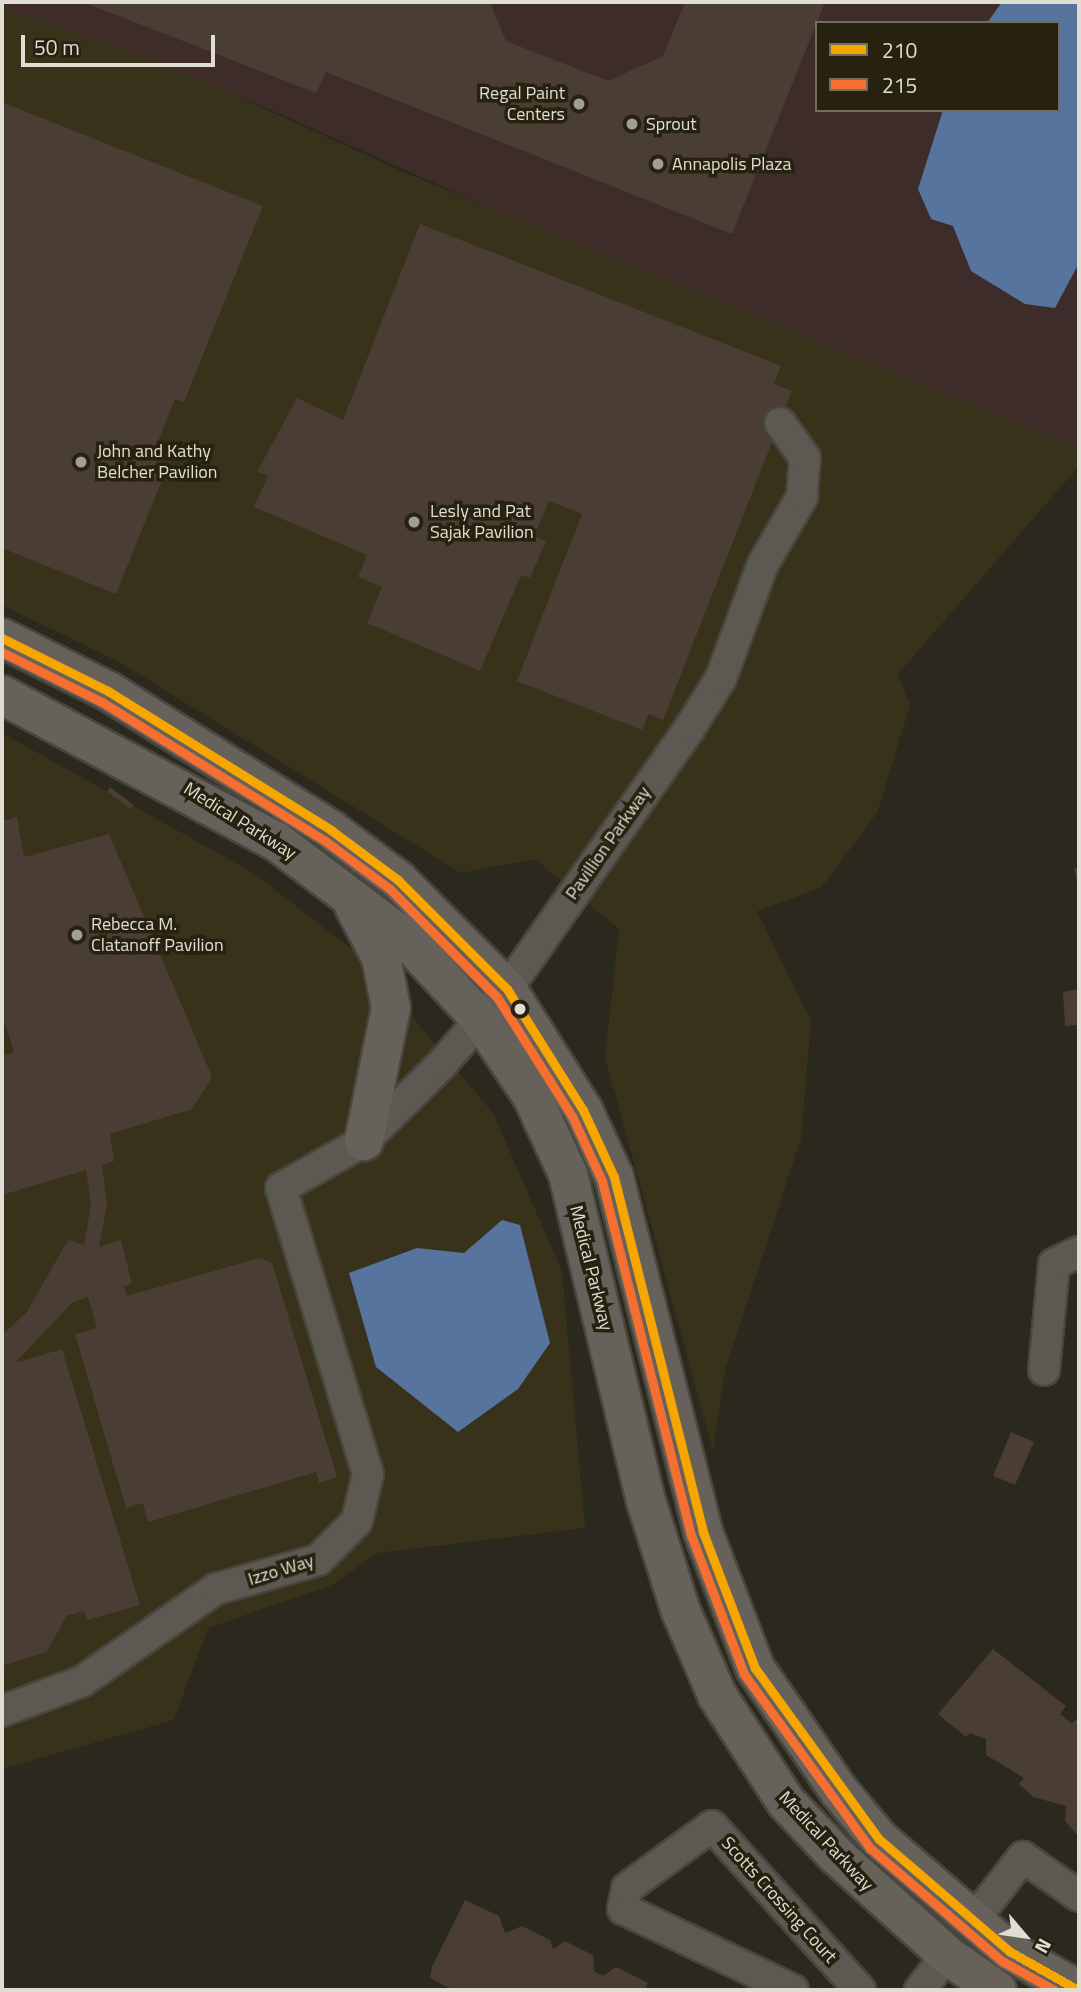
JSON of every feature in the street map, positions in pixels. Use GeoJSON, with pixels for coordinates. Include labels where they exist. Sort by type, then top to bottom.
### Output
{"type":"FeatureCollection","features":[{"type":"Feature","properties":{"kind":"main road"},"geometry":{"type":"LineString","coordinates":[[2,638],[108,691],[331,830],[398,880],[507,989],[583,1110],[614,1177],[704,1532],[755,1668],[839,1791],[880,1839],[972,1922],[1077,1990]]}},
{"type":"Feature","properties":{"kind":"main road","name":"Medical Parkway"},"geometry":{"type":"LineString","coordinates":[[2,695],[177,783],[343,889],[406,939],[481,1020],[532,1096],[568,1174],[646,1501],[680,1609],[718,1695],[786,1802],[878,1897],[947,1955],[997,1990]]}},
{"type":"Feature","properties":{"kind":"main road"},"geometry":{"type":"LineString","coordinates":[[343,889],[381,957],[391,1008],[364,1141]]}},
{"type":"Feature","properties":{"kind":"street","name":"Pavillion Parkway"},"geometry":{"type":"LineString","coordinates":[[281,1188],[364,1141],[481,1020],[507,989],[721,678],[764,565],[807,478],[805,458],[780,423]]}},
{"type":"Feature","properties":{"kind":"street","name":"Izzo Way"},"geometry":{"type":"LineString","coordinates":[[2,1711],[81,1682],[216,1590],[318,1560],[357,1521],[368,1474],[281,1188]]}},
{"type":"Feature","properties":{"kind":"street"},"geometry":{"type":"LineString","coordinates":[[1044,1370],[1054,1264],[1079,1252]]}},
{"type":"Feature","properties":{"kind":"street","name":"Scotts Crossing Court"},"geometry":{"type":"LineString","coordinates":[[793,1990],[622,1909],[627,1888],[712,1826],[860,1990]]}},
{"type":"Feature","properties":{"kind":"street"},"geometry":{"type":"LineString","coordinates":[[972,1922],[1023,1857],[1079,1896]]}},
{"type":"Feature","properties":{"kind":"street"},"geometry":{"type":"LineString","coordinates":[[920,1990],[947,1955]]}},
{"type":"Feature","properties":{"kind":"shaded area","name":"Annapolis Plaza"},"geometry":{"type":"Polygon","coordinates":[[[2,2],[1079,2],[1079,448],[497,211],[267,108],[2,8],[2,2]]]}},
{"type":"Feature","properties":{"kind":"shaded area"},"geometry":{"type":"Polygon","coordinates":[[[2,6],[170,66],[408,174],[1079,448],[1079,466],[898,674],[910,706],[877,813],[821,888],[757,911],[811,1021],[801,1139],[725,1370],[713,1450],[605,1057],[619,929],[535,859],[461,873],[121,663],[2,605],[2,6]]]}},
{"type":"Feature","properties":{"kind":"shaded area"},"geometry":{"type":"Polygon","coordinates":[[[2,733],[252,872],[362,957],[493,1113],[562,1271],[585,1528],[377,1553],[332,1585],[208,1628],[174,1720],[2,1769],[2,733]]]}},
{"type":"Feature","properties":{"kind":"water"},"geometry":{"type":"Polygon","coordinates":[[[1002,2],[1079,2],[1079,263],[1055,308],[1025,304],[971,271],[953,226],[931,219],[918,189],[942,112],[1060,112],[1060,21],[988,21],[1002,2]]]}},
{"type":"Feature","properties":{"kind":"water"},"geometry":{"type":"Polygon","coordinates":[[[502,1220],[520,1225],[550,1343],[518,1389],[458,1432],[376,1367],[349,1273],[417,1248],[464,1253],[502,1220]]]}},
{"type":"Feature","properties":{"kind":"building","name":"Annapolis Plaza"},"geometry":{"type":"Polygon","coordinates":[[[83,2],[490,2],[506,41],[608,81],[663,56],[685,2],[825,2],[817,21],[815,21],[815,27],[732,234],[326,72],[316,93],[83,2]]]}},
{"type":"Feature","properties":{"kind":"building"},"geometry":{"type":"Polygon","coordinates":[[[2,102],[263,206],[184,402],[175,399],[151,459],[168,465],[116,594],[2,548],[2,102]]]}},
{"type":"Feature","properties":{"kind":"building"},"geometry":{"type":"Polygon","coordinates":[[[420,224],[781,366],[774,384],[792,391],[663,720],[649,714],[642,730],[517,681],[582,514],[549,501],[534,536],[546,541],[530,578],[521,575],[480,671],[367,623],[382,587],[358,577],[367,555],[254,507],[268,476],[257,472],[297,398],[343,420],[420,224]]]}},
{"type":"Feature","properties":{"kind":"building"},"geometry":{"type":"Polygon","coordinates":[[[110,787],[134,805],[131,809],[107,792],[110,787]]]}},
{"type":"Feature","properties":{"kind":"building"},"geometry":{"type":"Polygon","coordinates":[[[17,817],[24,857],[109,834],[212,1077],[192,1109],[110,1134],[114,1161],[102,1165],[107,1204],[99,1247],[121,1240],[132,1284],[124,1286],[127,1296],[259,1258],[272,1263],[337,1477],[319,1483],[316,1472],[148,1522],[143,1503],[126,1508],[75,1334],[97,1328],[88,1297],[73,1302],[15,1363],[62,1349],[140,1605],[87,1620],[84,1611],[66,1616],[47,1652],[2,1666],[2,1335],[27,1312],[68,1240],[84,1245],[91,1205],[86,1170],[2,1195],[2,1056],[14,1052],[2,1014],[2,821],[17,817]]]}},
{"type":"Feature","properties":{"kind":"building"},"geometry":{"type":"Polygon","coordinates":[[[1079,867],[1079,886],[1078,886],[1074,868],[1079,867]]]}},
{"type":"Feature","properties":{"kind":"building"},"geometry":{"type":"Polygon","coordinates":[[[1079,990],[1079,1025],[1065,1026],[1063,992],[1079,990]]]}},
{"type":"Feature","properties":{"kind":"building"},"geometry":{"type":"Polygon","coordinates":[[[1011,1432],[1034,1442],[1015,1485],[993,1476],[1011,1432]]]}},
{"type":"Feature","properties":{"kind":"building"},"geometry":{"type":"Polygon","coordinates":[[[993,1649],[1066,1706],[1060,1714],[1071,1723],[1079,1718],[1079,1837],[1065,1821],[1066,1806],[1033,1797],[1019,1784],[1024,1778],[986,1755],[986,1739],[970,1733],[966,1737],[938,1714],[993,1649]]]}},
{"type":"Feature","properties":{"kind":"building"},"geometry":{"type":"Polygon","coordinates":[[[465,1900],[499,1916],[505,1933],[522,1926],[550,1940],[553,1949],[565,1941],[593,1955],[594,1971],[603,1976],[616,1967],[648,1983],[645,1990],[453,1990],[441,1984],[430,1978],[432,1967],[465,1900]]]}},
{"type":"Feature","properties":{"kind":"transit line","name":"210"},"geometry":{"type":"LineString","coordinates":[[2,638],[108,691],[331,830],[398,880],[507,989],[583,1110],[614,1177],[703,1532],[755,1668],[879,1839],[1009,1951],[1078,1990]]}},
{"type":"Feature","properties":{"kind":"transit line","name":"215"},"geometry":{"type":"LineString","coordinates":[[2,652],[102,702],[324,840],[390,889],[497,997],[572,1116],[602,1181],[691,1535],[744,1674],[870,1848],[1002,1961],[1054,1990]]}},
{"type":"Feature","properties":{"kind":"place","name":"Regal Paint Centers"},"geometry":{"type":"Point","coordinates":[579,104]}},
{"type":"Feature","properties":{"kind":"place","name":"Sprout"},"geometry":{"type":"Point","coordinates":[632,124]}},
{"type":"Feature","properties":{"kind":"place","name":"Annapolis Plaza"},"geometry":{"type":"Point","coordinates":[658,164]}},
{"type":"Feature","properties":{"kind":"place","name":"John and Kathy Belcher Pavilion"},"geometry":{"type":"Point","coordinates":[81,462]}},
{"type":"Feature","properties":{"kind":"place","name":"Lesly and Pat Sajak Pavilion"},"geometry":{"type":"Point","coordinates":[414,522]}},
{"type":"Feature","properties":{"kind":"place","name":"Rebecca M. Clatanoff Pavilion"},"geometry":{"type":"Point","coordinates":[77,935]}}]}
